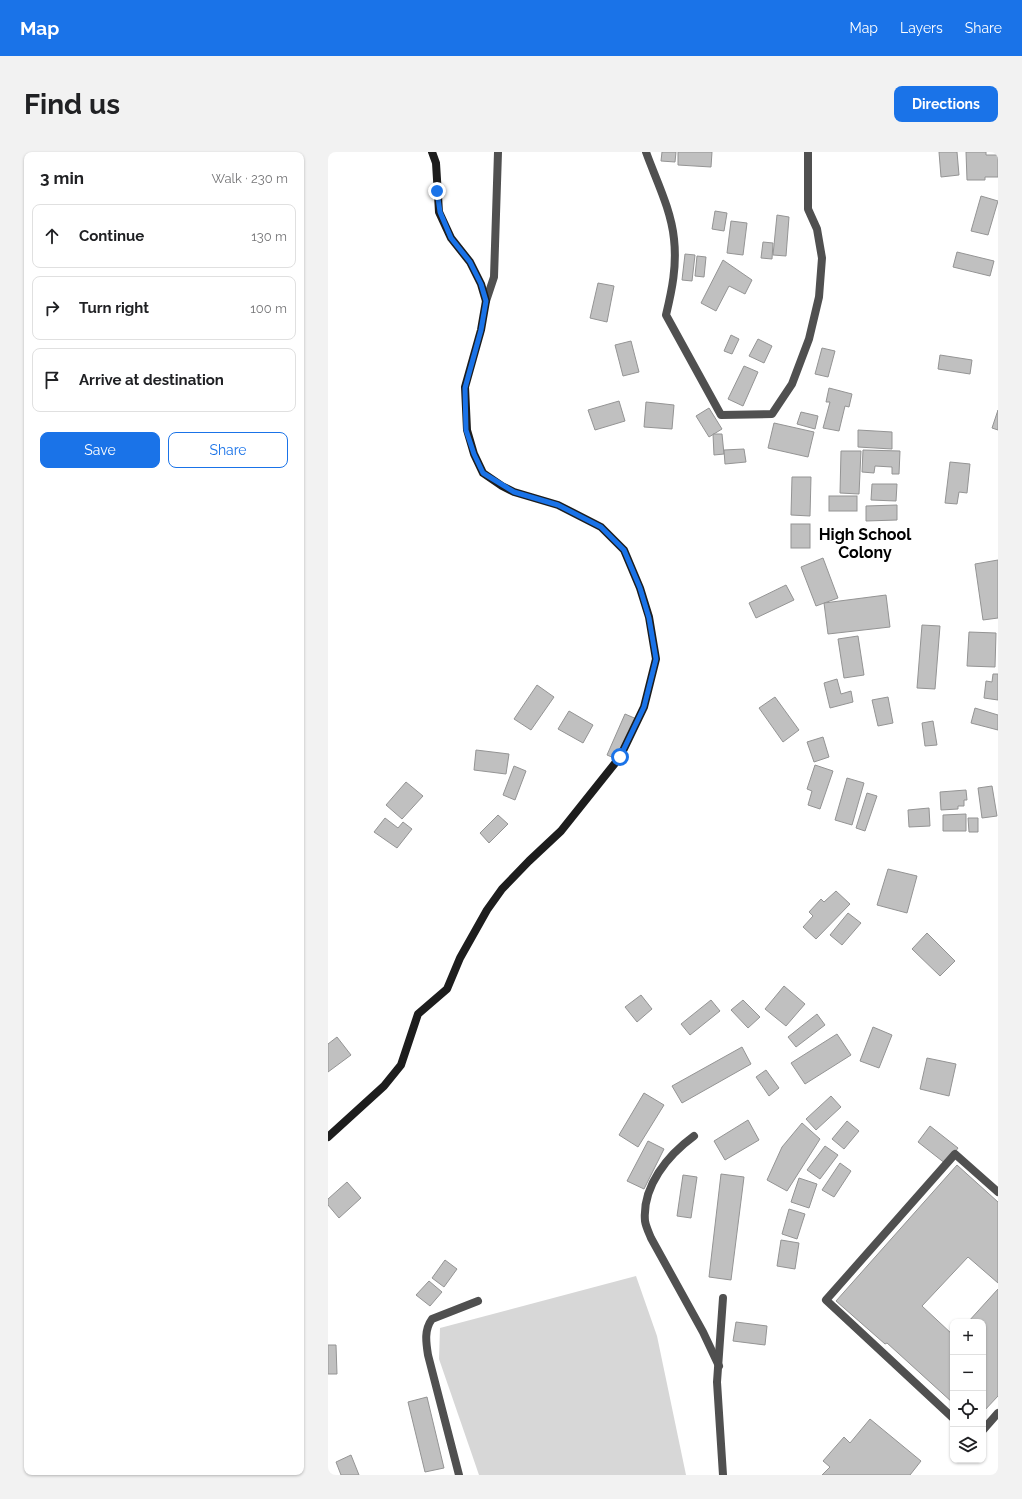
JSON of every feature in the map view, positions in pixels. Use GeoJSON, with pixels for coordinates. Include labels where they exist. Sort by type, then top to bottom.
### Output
{"type":"FeatureCollection","features":[{"type":"Feature","properties":{"kind":"street"},"geometry":{"type":"LineString","coordinates":[[432,152],[436,163],[440,212],[451,238],[470,262],[481,284],[486,301]]}},
{"type":"Feature","properties":{"kind":"street"},"geometry":{"type":"LineString","coordinates":[[328,1137],[384,1086],[401,1065],[418,1014],[447,989],[460,958],[498,894],[528,861],[561,831],[620,757],[644,707],[656,659],[649,618],[640,588],[624,550],[601,527],[558,505],[514,492],[483,473],[474,454],[466,430],[465,388],[481,330],[486,301],[494,277],[498,152]]}},
{"type":"Feature","properties":{"kind":"street"},"geometry":{"type":"LineString","coordinates":[[645,152],[667,207],[674,238],[674,274],[666,315],[721,415],[772,414],[792,384],[809,338],[819,297],[822,258],[817,229],[808,209],[808,152]]}},
{"type":"Feature","properties":{"kind":"street"},"geometry":{"type":"LineString","coordinates":[[694,1136],[667,1161],[653,1181],[646,1202],[645,1222],[651,1238],[703,1332],[719,1366]]}},
{"type":"Feature","properties":{"kind":"street"},"geometry":{"type":"LineString","coordinates":[[950,1415],[826,1300],[955,1154],[998,1192]]}},
{"type":"Feature","properties":{"kind":"street"},"geometry":{"type":"LineString","coordinates":[[723,1298],[718,1382],[723,1475]]}},
{"type":"Feature","properties":{"kind":"street"},"geometry":{"type":"LineString","coordinates":[[459,1475],[428,1355],[426,1339],[427,1325],[432,1319],[478,1301]]}},
{"type":"Feature","properties":{"kind":"street"},"geometry":{"type":"LineString","coordinates":[[986,1427],[998,1413]]}},
{"type":"Feature","properties":{"kind":"shaded area"},"geometry":{"type":"Polygon","coordinates":[[[636,1276],[657,1336],[686,1475],[479,1475],[439,1359],[440,1328],[636,1276]]]}},
{"type":"Feature","properties":{"kind":"building"},"geometry":{"type":"Polygon","coordinates":[[[662,152],[676,152],[675,162],[661,161],[662,152]]]}},
{"type":"Feature","properties":{"kind":"building"},"geometry":{"type":"Polygon","coordinates":[[[678,152],[712,152],[711,167],[678,165],[678,152]]]}},
{"type":"Feature","properties":{"kind":"building"},"geometry":{"type":"Polygon","coordinates":[[[939,152],[957,152],[959,175],[941,177],[939,152]]]}},
{"type":"Feature","properties":{"kind":"building"},"geometry":{"type":"Polygon","coordinates":[[[966,152],[986,152],[986,155],[998,155],[998,177],[985,177],[985,180],[967,180],[966,152]]]}},
{"type":"Feature","properties":{"kind":"building"},"geometry":{"type":"Polygon","coordinates":[[[981,196],[998,201],[988,235],[971,231],[981,196]]]}},
{"type":"Feature","properties":{"kind":"building"},"geometry":{"type":"Polygon","coordinates":[[[715,211],[727,213],[724,231],[712,229],[715,211]]]}},
{"type":"Feature","properties":{"kind":"building"},"geometry":{"type":"Polygon","coordinates":[[[777,215],[789,217],[786,256],[773,255],[777,215]]]}},
{"type":"Feature","properties":{"kind":"building"},"geometry":{"type":"Polygon","coordinates":[[[731,221],[747,223],[743,255],[727,253],[731,221]]]}},
{"type":"Feature","properties":{"kind":"building"},"geometry":{"type":"Polygon","coordinates":[[[763,242],[773,243],[772,259],[761,258],[763,242]]]}},
{"type":"Feature","properties":{"kind":"building"},"geometry":{"type":"Polygon","coordinates":[[[957,252],[994,261],[990,276],[953,267],[957,252]]]}},
{"type":"Feature","properties":{"kind":"building"},"geometry":{"type":"Polygon","coordinates":[[[685,254],[695,255],[692,281],[682,280],[685,254]]]}},
{"type":"Feature","properties":{"kind":"building"},"geometry":{"type":"Polygon","coordinates":[[[697,256],[706,257],[704,277],[695,276],[697,256]]]}},
{"type":"Feature","properties":{"kind":"building"},"geometry":{"type":"Polygon","coordinates":[[[723,260],[752,280],[745,294],[729,286],[716,311],[701,303],[723,260]]]}},
{"type":"Feature","properties":{"kind":"building"},"geometry":{"type":"Polygon","coordinates":[[[598,283],[614,286],[607,322],[590,318],[598,283]]]}},
{"type":"Feature","properties":{"kind":"building"},"geometry":{"type":"Polygon","coordinates":[[[731,335],[739,339],[732,354],[724,351],[731,335]]]}},
{"type":"Feature","properties":{"kind":"building"},"geometry":{"type":"Polygon","coordinates":[[[758,339],[772,346],[764,363],[749,356],[758,339]]]}},
{"type":"Feature","properties":{"kind":"building"},"geometry":{"type":"Polygon","coordinates":[[[631,341],[639,372],[623,376],[615,345],[631,341]]]}},
{"type":"Feature","properties":{"kind":"building"},"geometry":{"type":"Polygon","coordinates":[[[822,348],[835,351],[828,377],[815,374],[822,348]]]}},
{"type":"Feature","properties":{"kind":"building"},"geometry":{"type":"Polygon","coordinates":[[[940,355],[972,360],[970,374],[938,369],[940,355]]]}},
{"type":"Feature","properties":{"kind":"building"},"geometry":{"type":"Polygon","coordinates":[[[744,366],[758,372],[743,406],[728,399],[744,366]]]}},
{"type":"Feature","properties":{"kind":"building"},"geometry":{"type":"Polygon","coordinates":[[[829,388],[852,394],[849,407],[845,406],[839,431],[823,428],[830,402],[826,402],[829,388]]]}},
{"type":"Feature","properties":{"kind":"building"},"geometry":{"type":"Polygon","coordinates":[[[619,401],[625,421],[595,430],[588,410],[619,401]]]}},
{"type":"Feature","properties":{"kind":"building"},"geometry":{"type":"Polygon","coordinates":[[[646,402],[674,405],[672,429],[644,427],[646,402]]]}},
{"type":"Feature","properties":{"kind":"building"},"geometry":{"type":"Polygon","coordinates":[[[709,408],[722,429],[709,437],[696,416],[709,408]]]}},
{"type":"Feature","properties":{"kind":"building"},"geometry":{"type":"Polygon","coordinates":[[[998,410],[998,430],[992,428],[998,410]]]}},
{"type":"Feature","properties":{"kind":"building"},"geometry":{"type":"Polygon","coordinates":[[[801,412],[818,416],[815,429],[797,424],[801,412]]]}},
{"type":"Feature","properties":{"kind":"building"},"geometry":{"type":"Polygon","coordinates":[[[774,423],[814,432],[808,457],[768,448],[774,423]]]}},
{"type":"Feature","properties":{"kind":"building"},"geometry":{"type":"Polygon","coordinates":[[[858,430],[892,432],[892,449],[858,447],[858,430]]]}},
{"type":"Feature","properties":{"kind":"building"},"geometry":{"type":"Polygon","coordinates":[[[713,434],[722,434],[724,454],[714,455],[713,434]]]}},
{"type":"Feature","properties":{"kind":"building"},"geometry":{"type":"Polygon","coordinates":[[[744,449],[746,462],[725,464],[724,450],[744,449]]]}},
{"type":"Feature","properties":{"kind":"building"},"geometry":{"type":"Polygon","coordinates":[[[863,450],[900,451],[899,474],[892,474],[892,467],[875,466],[874,473],[862,472],[863,450]]]}},
{"type":"Feature","properties":{"kind":"building"},"geometry":{"type":"Polygon","coordinates":[[[841,451],[861,451],[859,494],[840,493],[841,451]]]}},
{"type":"Feature","properties":{"kind":"building"},"geometry":{"type":"Polygon","coordinates":[[[950,462],[970,464],[967,493],[959,492],[957,504],[945,503],[950,462]]]}},
{"type":"Feature","properties":{"kind":"building"},"geometry":{"type":"Polygon","coordinates":[[[792,477],[811,477],[810,516],[791,515],[792,477]]]}},
{"type":"Feature","properties":{"kind":"building"},"geometry":{"type":"Polygon","coordinates":[[[872,484],[897,484],[896,501],[871,500],[872,484]]]}},
{"type":"Feature","properties":{"kind":"building"},"geometry":{"type":"Polygon","coordinates":[[[829,496],[857,496],[857,511],[829,511],[829,496]]]}},
{"type":"Feature","properties":{"kind":"building"},"geometry":{"type":"Polygon","coordinates":[[[897,505],[897,520],[866,521],[866,506],[897,505]]]}},
{"type":"Feature","properties":{"kind":"building"},"geometry":{"type":"Polygon","coordinates":[[[791,524],[810,524],[810,548],[791,548],[791,524]]]}},
{"type":"Feature","properties":{"kind":"building"},"geometry":{"type":"Polygon","coordinates":[[[823,558],[838,598],[816,606],[801,567],[823,558]]]}},
{"type":"Feature","properties":{"kind":"building"},"geometry":{"type":"Polygon","coordinates":[[[998,560],[998,618],[983,620],[975,564],[998,560]]]}},
{"type":"Feature","properties":{"kind":"building"},"geometry":{"type":"Polygon","coordinates":[[[786,585],[794,600],[756,618],[749,603],[786,585]]]}},
{"type":"Feature","properties":{"kind":"building"},"geometry":{"type":"Polygon","coordinates":[[[886,595],[890,627],[828,634],[824,603],[886,595]]]}},
{"type":"Feature","properties":{"kind":"building"},"geometry":{"type":"Polygon","coordinates":[[[922,625],[940,626],[935,689],[917,688],[922,625]]]}},
{"type":"Feature","properties":{"kind":"building"},"geometry":{"type":"Polygon","coordinates":[[[969,632],[996,633],[995,667],[967,666],[969,632]]]}},
{"type":"Feature","properties":{"kind":"building"},"geometry":{"type":"Polygon","coordinates":[[[858,636],[864,675],[844,678],[838,639],[858,636]]]}},
{"type":"Feature","properties":{"kind":"building"},"geometry":{"type":"Polygon","coordinates":[[[993,674],[998,674],[998,700],[984,698],[986,681],[992,682],[993,674]]]}},
{"type":"Feature","properties":{"kind":"building"},"geometry":{"type":"Polygon","coordinates":[[[837,679],[841,694],[851,691],[853,702],[830,708],[824,683],[837,679]]]}},
{"type":"Feature","properties":{"kind":"building"},"geometry":{"type":"Polygon","coordinates":[[[537,685],[554,697],[531,730],[514,719],[537,685]]]}},
{"type":"Feature","properties":{"kind":"building"},"geometry":{"type":"Polygon","coordinates":[[[775,697],[799,730],[783,742],[759,708],[775,697]]]}},
{"type":"Feature","properties":{"kind":"building"},"geometry":{"type":"Polygon","coordinates":[[[888,697],[893,723],[878,726],[872,700],[888,697]]]}},
{"type":"Feature","properties":{"kind":"building"},"geometry":{"type":"Polygon","coordinates":[[[975,708],[998,715],[998,730],[971,723],[975,708]]]}},
{"type":"Feature","properties":{"kind":"building"},"geometry":{"type":"Polygon","coordinates":[[[569,711],[593,725],[583,743],[558,729],[569,711]]]}},
{"type":"Feature","properties":{"kind":"building"},"geometry":{"type":"Polygon","coordinates":[[[625,714],[639,720],[621,761],[607,755],[625,714]]]}},
{"type":"Feature","properties":{"kind":"building"},"geometry":{"type":"Polygon","coordinates":[[[933,721],[937,745],[925,746],[922,723],[933,721]]]}},
{"type":"Feature","properties":{"kind":"building"},"geometry":{"type":"Polygon","coordinates":[[[823,737],[829,757],[814,762],[807,742],[823,737]]]}},
{"type":"Feature","properties":{"kind":"building"},"geometry":{"type":"Polygon","coordinates":[[[476,750],[509,754],[506,774],[474,770],[476,750]]]}},
{"type":"Feature","properties":{"kind":"building"},"geometry":{"type":"Polygon","coordinates":[[[815,765],[833,771],[820,809],[808,805],[812,791],[807,789],[815,765]]]}},
{"type":"Feature","properties":{"kind":"building"},"geometry":{"type":"Polygon","coordinates":[[[514,766],[526,771],[515,800],[503,795],[514,766]]]}},
{"type":"Feature","properties":{"kind":"building"},"geometry":{"type":"Polygon","coordinates":[[[847,778],[864,783],[852,825],[835,820],[847,778]]]}},
{"type":"Feature","properties":{"kind":"building"},"geometry":{"type":"Polygon","coordinates":[[[406,782],[423,796],[402,819],[386,805],[406,782]]]}},
{"type":"Feature","properties":{"kind":"building"},"geometry":{"type":"Polygon","coordinates":[[[992,786],[997,816],[982,818],[978,788],[992,786]]]}},
{"type":"Feature","properties":{"kind":"building"},"geometry":{"type":"Polygon","coordinates":[[[966,790],[967,800],[964,800],[964,806],[958,806],[958,809],[941,810],[940,792],[966,790]]]}},
{"type":"Feature","properties":{"kind":"building"},"geometry":{"type":"Polygon","coordinates":[[[867,793],[877,796],[865,831],[856,828],[867,793]]]}},
{"type":"Feature","properties":{"kind":"building"},"geometry":{"type":"Polygon","coordinates":[[[929,808],[930,826],[909,827],[908,810],[929,808]]]}},
{"type":"Feature","properties":{"kind":"building"},"geometry":{"type":"Polygon","coordinates":[[[966,814],[966,831],[943,831],[943,815],[966,814]]]}},
{"type":"Feature","properties":{"kind":"building"},"geometry":{"type":"Polygon","coordinates":[[[498,815],[508,824],[489,843],[480,833],[498,815]]]}},
{"type":"Feature","properties":{"kind":"building"},"geometry":{"type":"Polygon","coordinates":[[[385,818],[398,828],[403,822],[412,829],[397,848],[374,832],[385,818]]]}},
{"type":"Feature","properties":{"kind":"building"},"geometry":{"type":"Polygon","coordinates":[[[968,818],[978,818],[978,832],[969,832],[968,818]]]}},
{"type":"Feature","properties":{"kind":"building"},"geometry":{"type":"Polygon","coordinates":[[[888,869],[917,876],[907,913],[877,905],[888,869]]]}},
{"type":"Feature","properties":{"kind":"building"},"geometry":{"type":"Polygon","coordinates":[[[836,891],[850,904],[816,939],[803,927],[813,916],[809,912],[821,899],[824,902],[836,891]]]}},
{"type":"Feature","properties":{"kind":"building"},"geometry":{"type":"Polygon","coordinates":[[[848,913],[861,923],[842,945],[830,935],[848,913]]]}},
{"type":"Feature","properties":{"kind":"building"},"geometry":{"type":"Polygon","coordinates":[[[927,933],[955,961],[940,976],[912,949],[927,933]]]}},
{"type":"Feature","properties":{"kind":"building"},"geometry":{"type":"Polygon","coordinates":[[[784,986],[805,1004],[786,1026],[765,1009],[784,986]]]}},
{"type":"Feature","properties":{"kind":"building"},"geometry":{"type":"Polygon","coordinates":[[[641,995],[652,1009],[637,1022],[625,1007],[641,995]]]}},
{"type":"Feature","properties":{"kind":"building"},"geometry":{"type":"Polygon","coordinates":[[[711,1000],[720,1011],[690,1035],[681,1024],[711,1000]]]}},
{"type":"Feature","properties":{"kind":"building"},"geometry":{"type":"Polygon","coordinates":[[[743,1000],[760,1017],[748,1028],[731,1010],[743,1000]]]}},
{"type":"Feature","properties":{"kind":"building"},"geometry":{"type":"Polygon","coordinates":[[[817,1014],[825,1025],[796,1047],[788,1037],[817,1014]]]}},
{"type":"Feature","properties":{"kind":"building"},"geometry":{"type":"Polygon","coordinates":[[[873,1027],[892,1035],[879,1068],[860,1061],[873,1027]]]}},
{"type":"Feature","properties":{"kind":"building"},"geometry":{"type":"Polygon","coordinates":[[[837,1034],[851,1055],[805,1084],[791,1063],[837,1034]]]}},
{"type":"Feature","properties":{"kind":"building"},"geometry":{"type":"Polygon","coordinates":[[[337,1037],[351,1055],[328,1072],[328,1044],[337,1037]]]}},
{"type":"Feature","properties":{"kind":"building"},"geometry":{"type":"Polygon","coordinates":[[[742,1047],[751,1064],[682,1103],[672,1086],[742,1047]]]}},
{"type":"Feature","properties":{"kind":"building"},"geometry":{"type":"Polygon","coordinates":[[[927,1058],[956,1064],[949,1096],[920,1089],[927,1058]]]}},
{"type":"Feature","properties":{"kind":"building"},"geometry":{"type":"Polygon","coordinates":[[[766,1070],[779,1088],[769,1096],[756,1077],[766,1070]]]}},
{"type":"Feature","properties":{"kind":"building"},"geometry":{"type":"Polygon","coordinates":[[[644,1093],[664,1105],[638,1147],[619,1135],[644,1093]]]}},
{"type":"Feature","properties":{"kind":"building"},"geometry":{"type":"Polygon","coordinates":[[[831,1096],[841,1107],[816,1130],[806,1119],[831,1096]]]}},
{"type":"Feature","properties":{"kind":"building"},"geometry":{"type":"Polygon","coordinates":[[[748,1120],[759,1140],[725,1160],[714,1141],[748,1120]]]}},
{"type":"Feature","properties":{"kind":"building"},"geometry":{"type":"Polygon","coordinates":[[[847,1121],[859,1131],[844,1149],[832,1139],[847,1121]]]}},
{"type":"Feature","properties":{"kind":"building"},"geometry":{"type":"Polygon","coordinates":[[[802,1123],[820,1139],[787,1191],[767,1180],[782,1147],[802,1123]]]}},
{"type":"Feature","properties":{"kind":"building"},"geometry":{"type":"Polygon","coordinates":[[[930,1126],[958,1148],[946,1164],[918,1142],[930,1126]]]}},
{"type":"Feature","properties":{"kind":"building"},"geometry":{"type":"Polygon","coordinates":[[[648,1141],[664,1149],[644,1189],[627,1181],[648,1141]]]}},
{"type":"Feature","properties":{"kind":"building"},"geometry":{"type":"Polygon","coordinates":[[[825,1146],[838,1155],[820,1179],[807,1170],[825,1146]]]}},
{"type":"Feature","properties":{"kind":"building"},"geometry":{"type":"Polygon","coordinates":[[[840,1163],[851,1171],[834,1197],[822,1190],[840,1163]]]}},
{"type":"Feature","properties":{"kind":"building"},"geometry":{"type":"Polygon","coordinates":[[[957,1165],[998,1202],[998,1283],[968,1257],[922,1306],[950,1332],[950,1400],[887,1343],[885,1344],[836,1301],[957,1165]]]}},
{"type":"Feature","properties":{"kind":"building"},"geometry":{"type":"Polygon","coordinates":[[[721,1174],[744,1177],[731,1280],[709,1277],[721,1174]]]}},
{"type":"Feature","properties":{"kind":"building"},"geometry":{"type":"Polygon","coordinates":[[[683,1175],[697,1177],[691,1218],[677,1216],[683,1175]]]}},
{"type":"Feature","properties":{"kind":"building"},"geometry":{"type":"Polygon","coordinates":[[[799,1178],[817,1184],[809,1208],[791,1202],[799,1178]]]}},
{"type":"Feature","properties":{"kind":"building"},"geometry":{"type":"Polygon","coordinates":[[[347,1182],[361,1198],[339,1218],[328,1205],[328,1199],[347,1182]]]}},
{"type":"Feature","properties":{"kind":"building"},"geometry":{"type":"Polygon","coordinates":[[[789,1209],[805,1214],[797,1239],[782,1234],[789,1209]]]}},
{"type":"Feature","properties":{"kind":"building"},"geometry":{"type":"Polygon","coordinates":[[[781,1240],[799,1243],[795,1269],[777,1266],[781,1240]]]}},
{"type":"Feature","properties":{"kind":"building"},"geometry":{"type":"Polygon","coordinates":[[[445,1260],[457,1269],[444,1287],[432,1278],[445,1260]]]}},
{"type":"Feature","properties":{"kind":"building"},"geometry":{"type":"Polygon","coordinates":[[[429,1281],[442,1292],[430,1306],[416,1295],[429,1281]]]}},
{"type":"Feature","properties":{"kind":"building"},"geometry":{"type":"Polygon","coordinates":[[[998,1289],[998,1396],[986,1409],[986,1319],[971,1319],[998,1289]]]}},
{"type":"Feature","properties":{"kind":"building"},"geometry":{"type":"Polygon","coordinates":[[[736,1322],[767,1326],[765,1345],[733,1341],[736,1322]]]}},
{"type":"Feature","properties":{"kind":"building"},"geometry":{"type":"Polygon","coordinates":[[[328,1345],[336,1345],[337,1374],[328,1374],[328,1345]]]}},
{"type":"Feature","properties":{"kind":"building"},"geometry":{"type":"Polygon","coordinates":[[[427,1397],[444,1468],[425,1472],[408,1402],[427,1397]]]}},
{"type":"Feature","properties":{"kind":"building"},"geometry":{"type":"Polygon","coordinates":[[[870,1419],[921,1461],[910,1475],[822,1475],[830,1467],[823,1461],[844,1437],[850,1443],[870,1419]]]}},
{"type":"Feature","properties":{"kind":"building"},"geometry":{"type":"Polygon","coordinates":[[[351,1455],[359,1475],[341,1475],[336,1462],[351,1455]]]}},
{"type":"Feature","properties":{"kind":"district","name":"High School Colony"},"geometry":{"type":"Point","coordinates":[865,543]}},
{"type":"Feature","properties":{"kind":"route"},"geometry":{"type":"LineString","coordinates":[[437,191],[440,212],[451,238],[470,262],[481,284],[486,301],[481,330],[465,388],[466,430],[474,454],[483,473],[514,492],[558,505],[601,527],[624,550],[640,588],[649,618],[656,659],[644,707],[620,757]]}}]}
